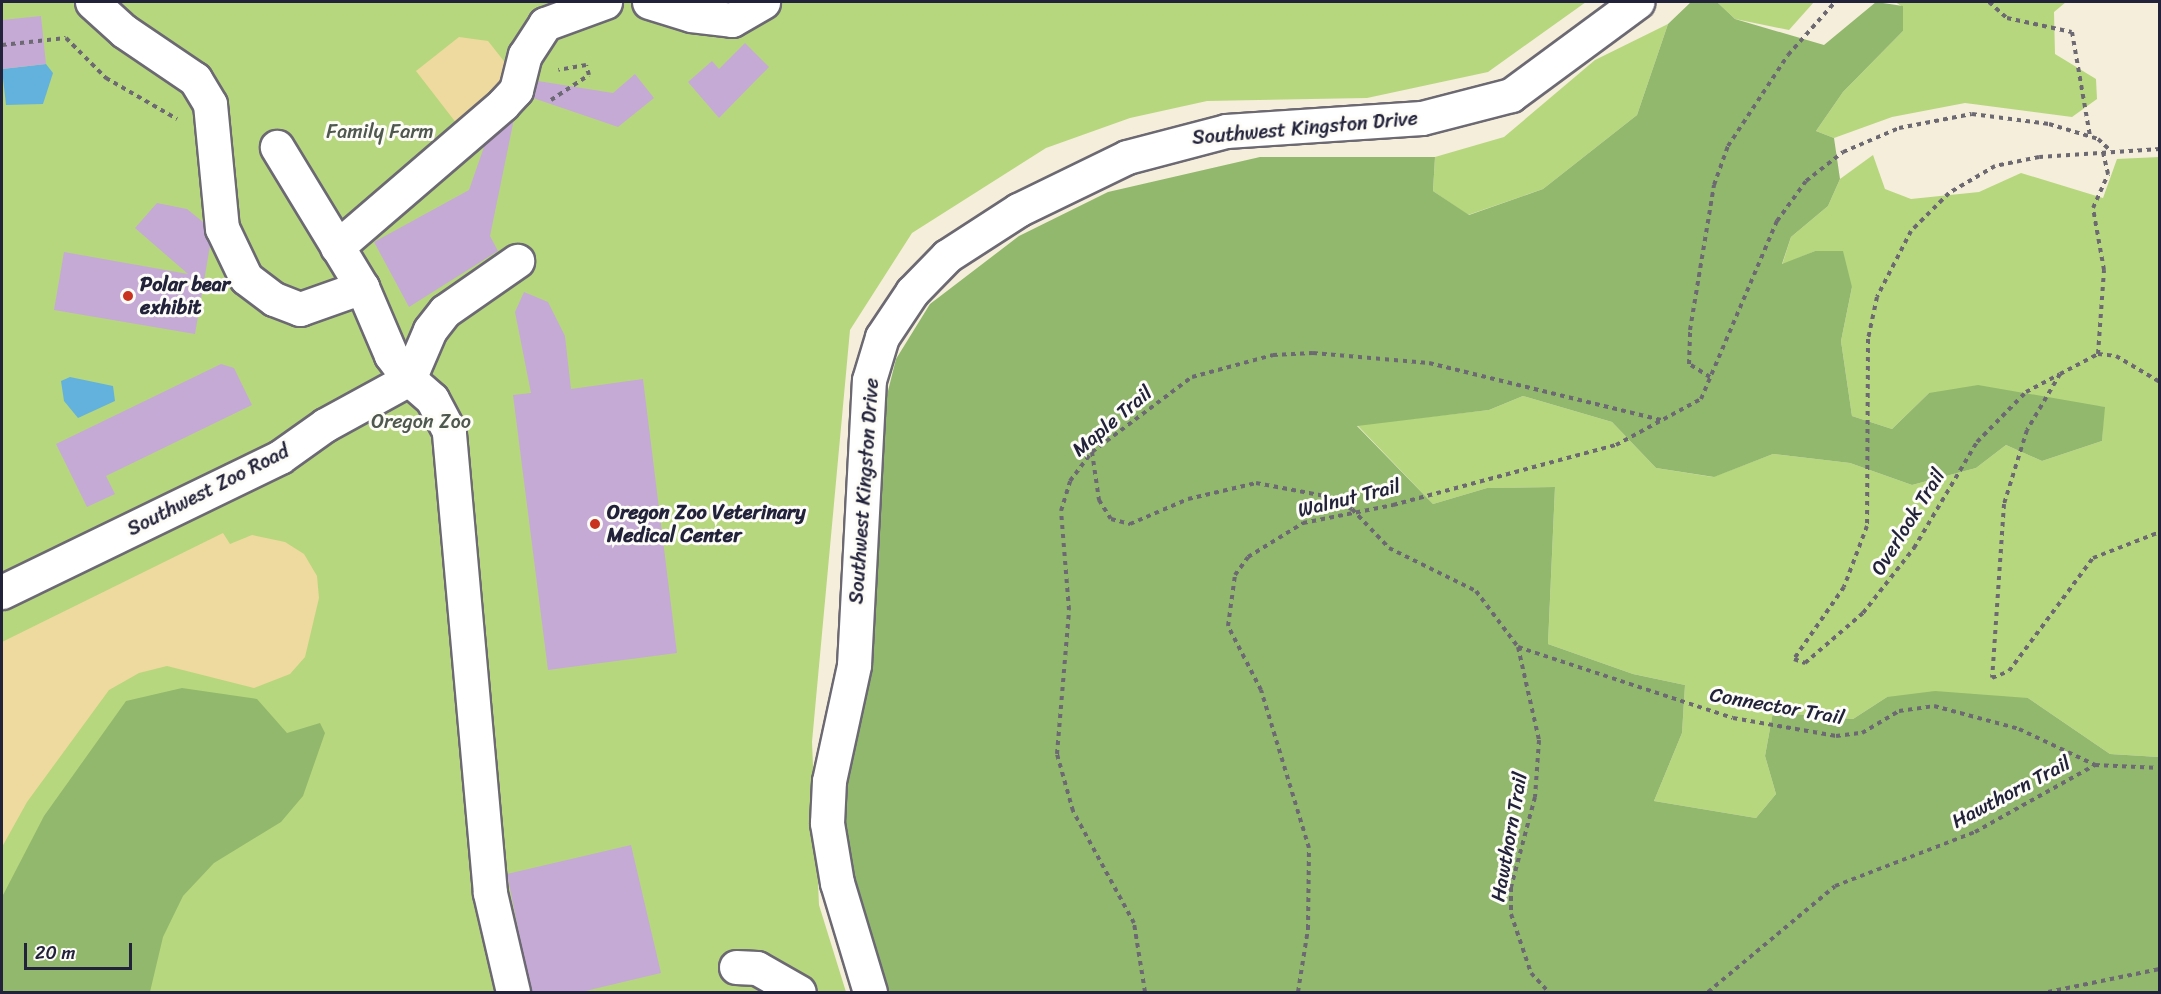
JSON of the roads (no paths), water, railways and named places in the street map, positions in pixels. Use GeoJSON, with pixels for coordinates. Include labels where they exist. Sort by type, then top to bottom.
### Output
{"type":"FeatureCollection","features":[{"type":"Feature","properties":{"kind":"street"},"geometry":{"type":"LineString","coordinates":[[92,2],[124,31],[195,79],[210,104],[222,228],[246,278],[274,299],[300,309],[367,298]]}},
{"type":"Feature","properties":{"kind":"street"},"geometry":{"type":"LineString","coordinates":[[337,247],[503,104],[516,90],[525,55],[545,24],[605,2]]}},
{"type":"Feature","properties":{"kind":"street"},"geometry":{"type":"LineString","coordinates":[[649,2],[691,15],[732,20],[762,2]]}},
{"type":"Feature","properties":{"kind":"street","name":"Southwest Kingston Drive"},"geometry":{"type":"LineString","coordinates":[[870,993],[837,883],[827,823],[829,781],[854,665],[869,381],[879,344],[912,292],[947,256],[1018,210],[1127,157],[1226,131],[1422,118],[1511,95],[1637,2]]}},
{"type":"Feature","properties":{"kind":"street"},"geometry":{"type":"LineString","coordinates":[[277,147],[367,298],[391,356],[409,379],[432,399],[449,431],[490,893],[513,993]]}},
{"type":"Feature","properties":{"kind":"street"},"geometry":{"type":"LineString","coordinates":[[409,379],[430,330],[445,311],[517,261]]}},
{"type":"Feature","properties":{"kind":"street","name":"Southwest Zoo Road"},"geometry":{"type":"LineString","coordinates":[[2,592],[280,457],[325,425],[409,379]]}},
{"type":"Feature","properties":{"kind":"street"},"geometry":{"type":"LineString","coordinates":[[736,967],[757,968],[799,993]]}},
{"type":"Feature","properties":{"kind":"water"},"geometry":{"type":"Polygon","coordinates":[[[46,64],[53,73],[43,104],[6,105],[2,69],[46,64]]]}},
{"type":"Feature","properties":{"kind":"water"},"geometry":{"type":"Polygon","coordinates":[[[70,377],[113,386],[115,401],[78,418],[64,401],[61,381],[70,377]]]}},
{"type":"Feature","properties":{"kind":"place","name":"Polar bear exhibit"},"geometry":{"type":"Point","coordinates":[128,296]}},
{"type":"Feature","properties":{"kind":"place","name":"Oregon Zoo Veterinary Medical Center"},"geometry":{"type":"Point","coordinates":[595,524]}},
{"type":"Feature","properties":{"kind":"park label","name":"Family Farm"},"geometry":{"type":"Point","coordinates":[380,131]}},
{"type":"Feature","properties":{"kind":"park label","name":"Oregon Zoo"},"geometry":{"type":"Point","coordinates":[421,421]}}]}
